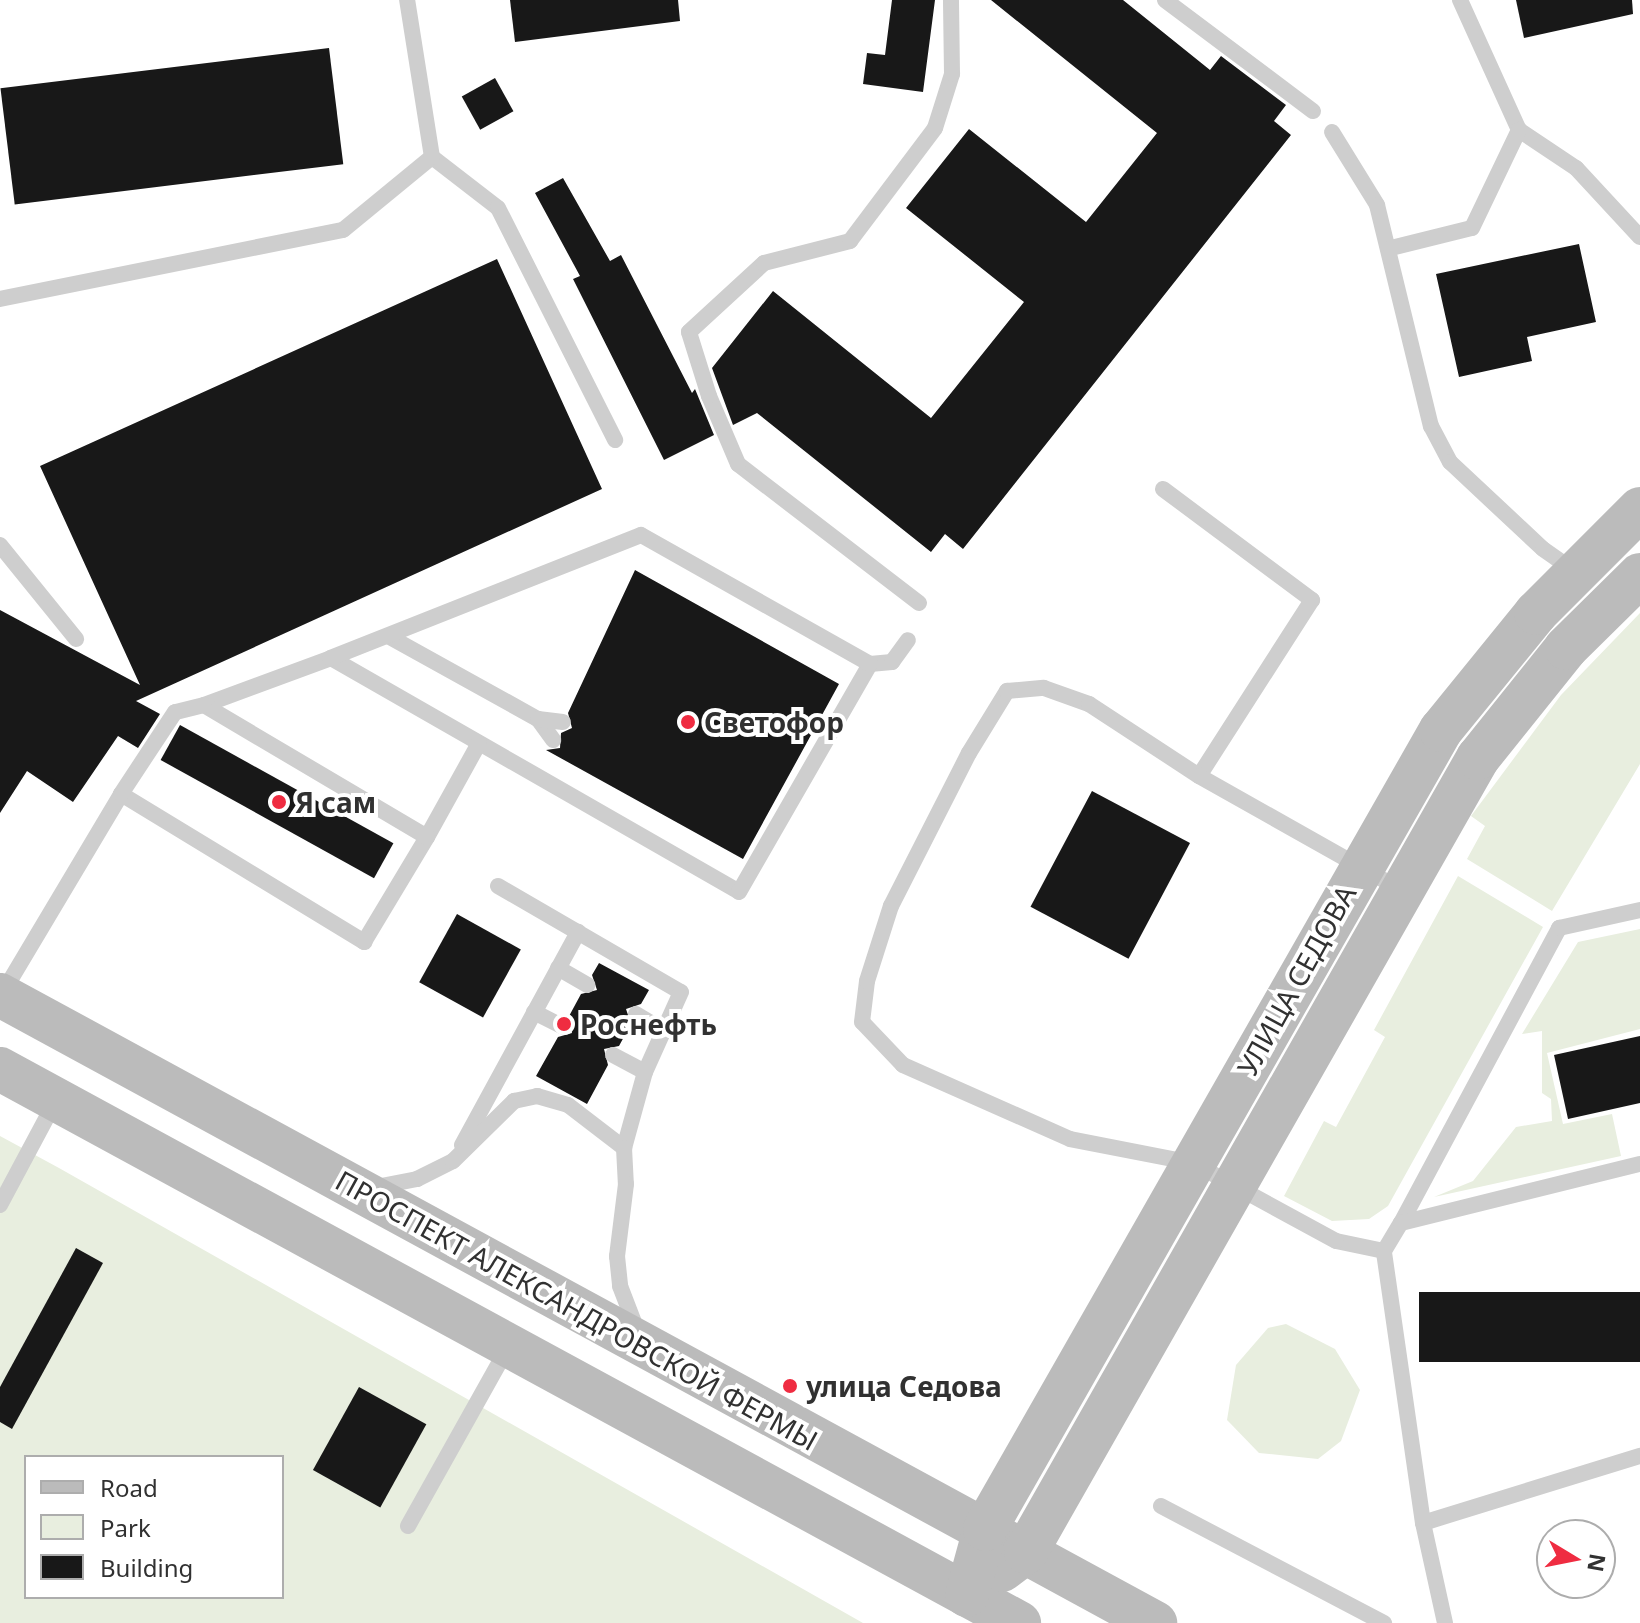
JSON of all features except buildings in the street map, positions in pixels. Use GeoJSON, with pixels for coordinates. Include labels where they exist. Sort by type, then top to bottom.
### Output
{"type":"FeatureCollection","features":[{"type":"Feature","properties":{"kind":"main road","name":"УЛИЦА СЕДОВА"},"geometry":{"type":"LineString","coordinates":[[967,1595],[1026,1552],[1478,758],[1566,648],[1603,586],[1640,509]]}},
{"type":"Feature","properties":{"kind":"main road","name":"УЛИЦА СЕДОВА"},"geometry":{"type":"LineString","coordinates":[[967,1595],[985,1529],[1360,867],[1441,730],[1484,671],[1603,586]]}},
{"type":"Feature","properties":{"kind":"main road","name":"ПРОСПЕКТ АЛЕКСАНДРОВСКОЙ ФЕРМЫ"},"geometry":{"type":"LineString","coordinates":[[1,995],[651,1352],[1155,1623]]}},
{"type":"Feature","properties":{"kind":"main road"},"geometry":{"type":"LineString","coordinates":[[0,1069],[1019,1623]]}},
{"type":"Feature","properties":{"kind":"lane"},"geometry":{"type":"LineString","coordinates":[[407,0],[432,157],[498,208],[615,440]]}},
{"type":"Feature","properties":{"kind":"lane"},"geometry":{"type":"LineString","coordinates":[[919,603],[738,464],[689,332],[764,263],[850,241],[935,128],[952,74],[951,0]]}},
{"type":"Feature","properties":{"kind":"lane"},"geometry":{"type":"LineString","coordinates":[[1165,0],[1313,111]]}},
{"type":"Feature","properties":{"kind":"lane"},"geometry":{"type":"LineString","coordinates":[[1460,0],[1519,130],[1576,168],[1640,237]]}},
{"type":"Feature","properties":{"kind":"lane"},"geometry":{"type":"LineString","coordinates":[[1391,248],[1472,228],[1519,130]]}},
{"type":"Feature","properties":{"kind":"lane"},"geometry":{"type":"LineString","coordinates":[[1332,132],[1363,176],[1391,248],[1431,426],[1450,462],[1543,549],[1603,586]]}},
{"type":"Feature","properties":{"kind":"lane"},"geometry":{"type":"LineString","coordinates":[[0,299],[343,230],[432,157]]}},
{"type":"Feature","properties":{"kind":"lane"},"geometry":{"type":"LineString","coordinates":[[1163,489],[1312,600],[1199,776]]}},
{"type":"Feature","properties":{"kind":"lane"},"geometry":{"type":"LineString","coordinates":[[1,995],[121,794],[175,712],[204,705],[331,658],[641,535],[870,664],[892,662],[908,640]]}},
{"type":"Feature","properties":{"kind":"lane"},"geometry":{"type":"LineString","coordinates":[[0,545],[76,639]]}},
{"type":"Feature","properties":{"kind":"lane"},"geometry":{"type":"LineString","coordinates":[[388,636],[538,719],[563,722]]}},
{"type":"Feature","properties":{"kind":"lane"},"geometry":{"type":"LineString","coordinates":[[331,658],[739,892],[870,664]]}},
{"type":"Feature","properties":{"kind":"lane"},"geometry":{"type":"LineString","coordinates":[[1384,1251],[1336,1241],[1193,1163],[1070,1139],[903,1065],[862,1022],[867,981],[891,906],[969,753],[1007,691],[1044,688],[1089,704],[1199,776],[1401,890]]}},
{"type":"Feature","properties":{"kind":"lane"},"geometry":{"type":"LineString","coordinates":[[204,705],[427,837]]}},
{"type":"Feature","properties":{"kind":"lane"},"geometry":{"type":"LineString","coordinates":[[538,719],[553,740]]}},
{"type":"Feature","properties":{"kind":"lane"},"geometry":{"type":"LineString","coordinates":[[121,794],[364,942],[479,743]]}},
{"type":"Feature","properties":{"kind":"lane"},"geometry":{"type":"LineString","coordinates":[[498,886],[681,992],[645,1072],[624,1148],[626,1184],[617,1256],[620,1286],[635,1327],[651,1352]]}},
{"type":"Feature","properties":{"kind":"lane"},"geometry":{"type":"LineString","coordinates":[[1445,1623],[1423,1523],[1384,1251],[1559,928],[1640,910]]}},
{"type":"Feature","properties":{"kind":"lane"},"geometry":{"type":"LineString","coordinates":[[453,1161],[578,932]]}},
{"type":"Feature","properties":{"kind":"lane"},"geometry":{"type":"LineString","coordinates":[[558,968],[587,985]]}},
{"type":"Feature","properties":{"kind":"lane"},"geometry":{"type":"LineString","coordinates":[[534,1012],[563,1027]]}},
{"type":"Feature","properties":{"kind":"lane"},"geometry":{"type":"LineString","coordinates":[[636,1014],[663,1030]]}},
{"type":"Feature","properties":{"kind":"lane"},"geometry":{"type":"LineString","coordinates":[[613,1055],[645,1072]]}},
{"type":"Feature","properties":{"kind":"lane"},"geometry":{"type":"LineString","coordinates":[[349,1185],[383,1188],[453,1161],[514,1101],[537,1096],[568,1105],[624,1148]]}},
{"type":"Feature","properties":{"kind":"lane"},"geometry":{"type":"LineString","coordinates":[[3,1193],[56,1099]]}},
{"type":"Feature","properties":{"kind":"lane"},"geometry":{"type":"LineString","coordinates":[[1401,1223],[1640,1164]]}},
{"type":"Feature","properties":{"kind":"lane"},"geometry":{"type":"LineString","coordinates":[[408,1526],[508,1345]]}},
{"type":"Feature","properties":{"kind":"lane"},"geometry":{"type":"LineString","coordinates":[[1423,1523],[1640,1456]]}},
{"type":"Feature","properties":{"kind":"lane"},"geometry":{"type":"LineString","coordinates":[[1161,1506],[1384,1623]]}},
{"type":"Feature","properties":{"kind":"green space"},"geometry":{"type":"Polygon","coordinates":[[[1640,613],[1640,764],[1552,911],[1467,859],[1485,826],[1471,816],[1561,695],[1640,613]]]}},
{"type":"Feature","properties":{"kind":"green space"},"geometry":{"type":"Polygon","coordinates":[[[1458,876],[1543,927],[1388,1206],[1369,1219],[1332,1221],[1284,1196],[1324,1121],[1336,1127],[1385,1037],[1374,1030],[1458,876]]]}},
{"type":"Feature","properties":{"kind":"green space"},"geometry":{"type":"Polygon","coordinates":[[[1640,929],[1640,1029],[1547,1053],[1563,1124],[1612,1114],[1621,1156],[1434,1197],[1473,1181],[1516,1127],[1552,1121],[1551,1099],[1542,1093],[1542,1031],[1522,1034],[1578,942],[1640,929]]]}},
{"type":"Feature","properties":{"kind":"green space"},"geometry":{"type":"Polygon","coordinates":[[[0,1136],[59,1168],[863,1623],[0,1623],[0,1136]]]}},
{"type":"Feature","properties":{"kind":"green space"},"geometry":{"type":"Polygon","coordinates":[[[1286,1324],[1335,1349],[1360,1390],[1341,1441],[1318,1459],[1259,1453],[1227,1420],[1236,1365],[1268,1328],[1286,1324]]]}},
{"type":"Feature","properties":{"kind":"place","name":"Светофор"},"geometry":{"type":"Point","coordinates":[688,722]}},
{"type":"Feature","properties":{"kind":"place","name":"Я сам"},"geometry":{"type":"Point","coordinates":[279,802]}},
{"type":"Feature","properties":{"kind":"place","name":"Роснефть"},"geometry":{"type":"Point","coordinates":[564,1024]}},
{"type":"Feature","properties":{"kind":"place","name":"улица Седова"},"geometry":{"type":"Point","coordinates":[790,1386]}}]}
